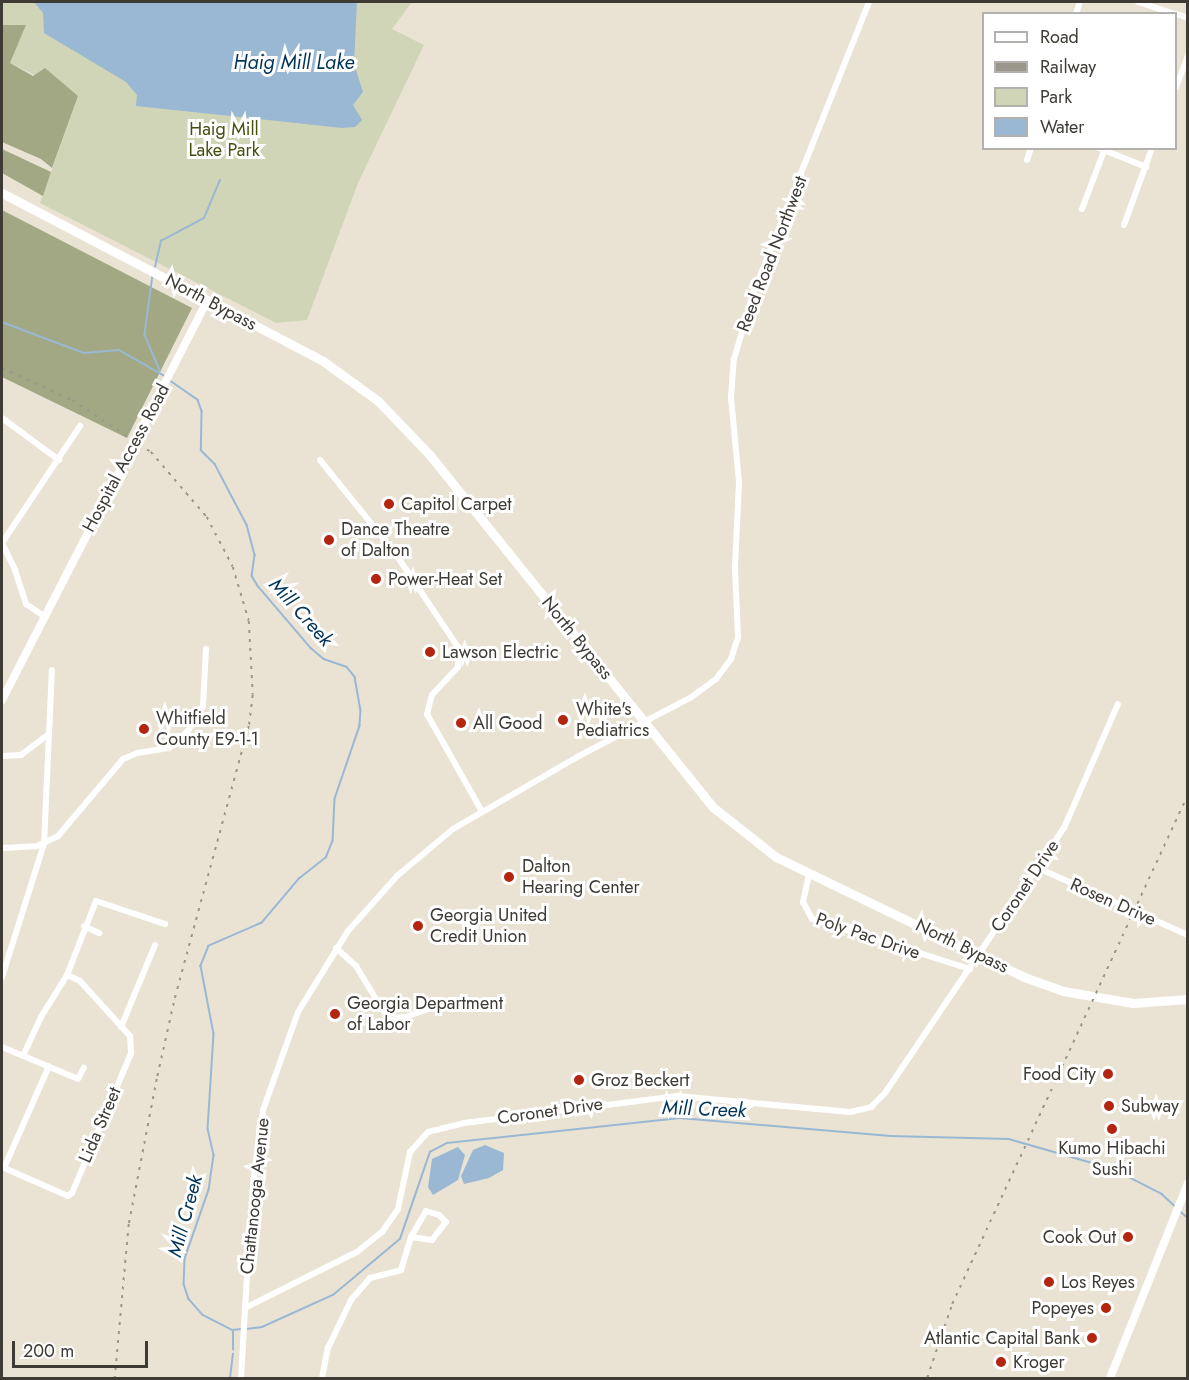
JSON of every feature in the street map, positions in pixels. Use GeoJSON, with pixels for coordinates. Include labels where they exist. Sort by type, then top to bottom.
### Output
{"type":"FeatureCollection","features":[{"type":"Feature","properties":{"kind":"highway","name":"North Bypass"},"geometry":{"type":"LineString","coordinates":[[2,193],[323,361],[404,425],[714,808],[752,840],[809,874],[1046,985],[1116,1001],[1188,999]]}},
{"type":"Feature","properties":{"kind":"main road","name":"Hospital Access Road"},"geometry":{"type":"LineString","coordinates":[[2,700],[208,300]]}},
{"type":"Feature","properties":{"kind":"main road"},"geometry":{"type":"LineString","coordinates":[[1110,1378],[1188,1183]]}},
{"type":"Feature","properties":{"kind":"street","name":"Reed Road Northwest"},"geometry":{"type":"LineString","coordinates":[[644,722],[690,698],[716,679],[736,646],[739,482],[731,398],[735,359],[754,291],[869,2]]}},
{"type":"Feature","properties":{"kind":"street"},"geometry":{"type":"LineString","coordinates":[[1138,2],[1154,10]]}},
{"type":"Feature","properties":{"kind":"street"},"geometry":{"type":"LineString","coordinates":[[1177,84],[1188,55]]}},
{"type":"Feature","properties":{"kind":"street"},"geometry":{"type":"LineString","coordinates":[[1027,160],[1030,150]]}},
{"type":"Feature","properties":{"kind":"street"},"geometry":{"type":"LineString","coordinates":[[1082,209],[1103,150]]}},
{"type":"Feature","properties":{"kind":"street"},"geometry":{"type":"LineString","coordinates":[[1105,150],[1146,167]]}},
{"type":"Feature","properties":{"kind":"street"},"geometry":{"type":"LineString","coordinates":[[1124,225],[1151,150]]}},
{"type":"Feature","properties":{"kind":"street"},"geometry":{"type":"LineString","coordinates":[[2,418],[59,460]]}},
{"type":"Feature","properties":{"kind":"street"},"geometry":{"type":"LineString","coordinates":[[45,617],[26,604],[15,570],[2,543],[80,426]]}},
{"type":"Feature","properties":{"kind":"street"},"geometry":{"type":"LineString","coordinates":[[320,460],[395,553],[458,647],[458,667],[432,695],[428,714],[482,810]]}},
{"type":"Feature","properties":{"kind":"street"},"geometry":{"type":"LineString","coordinates":[[2,848],[44,844],[58,836],[123,759],[137,753],[169,748],[188,731],[203,706],[206,649]]}},
{"type":"Feature","properties":{"kind":"street"},"geometry":{"type":"LineString","coordinates":[[2,977],[44,844],[52,670]]}},
{"type":"Feature","properties":{"kind":"street","name":"Coronet Drive"},"geometry":{"type":"LineString","coordinates":[[245,1308],[357,1252],[382,1232],[398,1209],[410,1152],[422,1137],[437,1129],[677,1096],[850,1113],[867,1110],[885,1093],[1038,868],[1076,806],[1118,704]]}},
{"type":"Feature","properties":{"kind":"street","name":"Chattanooga Avenue"},"geometry":{"type":"LineString","coordinates":[[245,1308],[253,1184],[263,1110],[298,1012],[336,948],[397,876],[482,810],[644,722]]}},
{"type":"Feature","properties":{"kind":"street"},"geometry":{"type":"LineString","coordinates":[[2,756],[21,755],[49,734]]}},
{"type":"Feature","properties":{"kind":"street","name":"Rosen Drive"},"geometry":{"type":"LineString","coordinates":[[1038,868],[1188,935]]}},
{"type":"Feature","properties":{"kind":"street","name":"Poly Pac Drive"},"geometry":{"type":"LineString","coordinates":[[809,874],[803,902],[812,918],[970,969]]}},
{"type":"Feature","properties":{"kind":"street"},"geometry":{"type":"LineString","coordinates":[[23,1056],[40,1017],[67,975],[84,926],[96,901],[165,924]]}},
{"type":"Feature","properties":{"kind":"street"},"geometry":{"type":"LineString","coordinates":[[84,926],[99,933]]}},
{"type":"Feature","properties":{"kind":"street"},"geometry":{"type":"LineString","coordinates":[[67,975],[80,981],[121,1026],[155,945]]}},
{"type":"Feature","properties":{"kind":"street"},"geometry":{"type":"LineString","coordinates":[[336,948],[356,966],[382,1009],[392,1018],[405,1017],[452,1000]]}},
{"type":"Feature","properties":{"kind":"street","name":"Lida Street"},"geometry":{"type":"LineString","coordinates":[[3,1168],[68,1196],[131,1053],[130,1036],[121,1026]]}},
{"type":"Feature","properties":{"kind":"street"},"geometry":{"type":"LineString","coordinates":[[2,1047],[78,1079],[84,1067]]}},
{"type":"Feature","properties":{"kind":"street"},"geometry":{"type":"LineString","coordinates":[[3,1168],[49,1066]]}},
{"type":"Feature","properties":{"kind":"street"},"geometry":{"type":"LineString","coordinates":[[322,1378],[328,1348],[351,1299],[370,1278],[400,1270],[411,1237],[426,1211],[439,1215],[446,1222],[432,1240],[411,1237]]}},
{"type":"Feature","properties":{"kind":"street"},"geometry":{"type":"LineString","coordinates":[[241,1378],[245,1308]]}},
{"type":"Feature","properties":{"kind":"green space","name":"Haig Mill Lake Park"},"geometry":{"type":"Polygon","coordinates":[[[2,2],[412,2],[392,29],[424,45],[358,183],[307,320],[276,323],[40,203],[78,96],[10,63],[26,25],[2,25],[2,2]]]}},
{"type":"Feature","properties":{"kind":"green space"},"geometry":{"type":"Polygon","coordinates":[[[2,25],[26,25],[10,63],[33,76],[45,68],[78,96],[52,168],[41,159],[2,142],[2,25]]]}},
{"type":"Feature","properties":{"kind":"green space"},"geometry":{"type":"Polygon","coordinates":[[[2,149],[51,172],[43,196],[2,173],[2,149]]]}},
{"type":"Feature","properties":{"kind":"green space"},"geometry":{"type":"Polygon","coordinates":[[[2,210],[192,308],[127,438],[2,377],[2,210]]]}},
{"type":"Feature","properties":{"kind":"water","name":"Haig Mill Lake"},"geometry":{"type":"Polygon","coordinates":[[[34,2],[357,2],[354,64],[363,92],[353,105],[362,120],[355,127],[342,128],[136,106],[137,95],[126,82],[44,33],[43,13],[34,2]]]}},
{"type":"Feature","properties":{"kind":"water"},"geometry":{"type":"Polygon","coordinates":[[[485,1145],[504,1153],[503,1170],[489,1178],[464,1184],[461,1176],[473,1150],[485,1145]]]}},
{"type":"Feature","properties":{"kind":"water"},"geometry":{"type":"Polygon","coordinates":[[[458,1147],[465,1155],[458,1180],[433,1195],[428,1187],[432,1159],[458,1147]]]}},
{"type":"Feature","properties":{"kind":"waterway"},"geometry":{"type":"LineString","coordinates":[[155,267],[161,241],[204,218],[220,180]]}},
{"type":"Feature","properties":{"kind":"waterway"},"geometry":{"type":"LineString","coordinates":[[153,275],[145,335],[160,371]]}},
{"type":"Feature","properties":{"kind":"waterway","name":"Mill Creek"},"geometry":{"type":"LineString","coordinates":[[2,322],[84,353],[119,350],[165,376]]}},
{"type":"Feature","properties":{"kind":"waterway","name":"Mill Creek"},"geometry":{"type":"LineString","coordinates":[[171,381],[198,400],[202,411],[201,450],[215,464],[247,525],[255,555],[252,576],[311,648],[324,659],[347,667],[355,677],[361,710],[360,726],[335,799],[333,841],[326,858],[300,878],[262,923],[209,946],[201,966],[214,1034],[208,1129],[214,1155],[209,1190],[185,1259],[184,1284],[189,1299],[203,1315],[233,1330],[241,1329]]}},
{"type":"Feature","properties":{"kind":"waterway","name":"Mill Creek"},"geometry":{"type":"LineString","coordinates":[[246,1329],[262,1327],[333,1295],[400,1239],[430,1152],[447,1143],[680,1118],[890,1136],[1009,1139],[1113,1169],[1162,1194],[1176,1207]]}},
{"type":"Feature","properties":{"kind":"waterway","name":"Mill Creek"},"geometry":{"type":"LineString","coordinates":[[1180,1211],[1188,1218]]}},
{"type":"Feature","properties":{"kind":"waterway"},"geometry":{"type":"LineString","coordinates":[[233,1331],[233,1350]]}},
{"type":"Feature","properties":{"kind":"waterway"},"geometry":{"type":"LineString","coordinates":[[230,1378],[233,1354]]}},
{"type":"Feature","properties":{"kind":"railway"},"geometry":{"type":"LineString","coordinates":[[2,368],[72,400],[151,452],[207,517],[233,567],[249,621],[253,695],[249,726],[174,1003],[157,1079],[129,1224],[115,1378]]}},
{"type":"Feature","properties":{"kind":"railway"},"geometry":{"type":"LineString","coordinates":[[927,1378],[952,1304],[1188,794]]}},
{"type":"Feature","properties":{"kind":"place","name":"Capitol Carpet"},"geometry":{"type":"Point","coordinates":[389,504]}},
{"type":"Feature","properties":{"kind":"place","name":"Dance Theatre of Dalton"},"geometry":{"type":"Point","coordinates":[329,540]}},
{"type":"Feature","properties":{"kind":"place","name":"Power-Heat Set"},"geometry":{"type":"Point","coordinates":[376,579]}},
{"type":"Feature","properties":{"kind":"place","name":"Lawson Electric"},"geometry":{"type":"Point","coordinates":[430,652]}},
{"type":"Feature","properties":{"kind":"place","name":"White's Pediatrics"},"geometry":{"type":"Point","coordinates":[563,720]}},
{"type":"Feature","properties":{"kind":"place","name":"All Good"},"geometry":{"type":"Point","coordinates":[461,723]}},
{"type":"Feature","properties":{"kind":"place","name":"Whitfield County E9-1-1"},"geometry":{"type":"Point","coordinates":[144,729]}},
{"type":"Feature","properties":{"kind":"place","name":"Dalton Hearing Center"},"geometry":{"type":"Point","coordinates":[509,877]}},
{"type":"Feature","properties":{"kind":"place","name":"Georgia United Credit Union"},"geometry":{"type":"Point","coordinates":[418,926]}},
{"type":"Feature","properties":{"kind":"place","name":"Georgia Department of Labor"},"geometry":{"type":"Point","coordinates":[335,1014]}},
{"type":"Feature","properties":{"kind":"place","name":"Food City"},"geometry":{"type":"Point","coordinates":[1108,1074]}},
{"type":"Feature","properties":{"kind":"place","name":"Groz Beckert"},"geometry":{"type":"Point","coordinates":[579,1080]}},
{"type":"Feature","properties":{"kind":"place","name":"Subway"},"geometry":{"type":"Point","coordinates":[1109,1106]}},
{"type":"Feature","properties":{"kind":"place","name":"Kumo Hibachi Sushi"},"geometry":{"type":"Point","coordinates":[1112,1129]}},
{"type":"Feature","properties":{"kind":"place","name":"Cook Out"},"geometry":{"type":"Point","coordinates":[1128,1237]}},
{"type":"Feature","properties":{"kind":"place","name":"Los Reyes"},"geometry":{"type":"Point","coordinates":[1049,1282]}},
{"type":"Feature","properties":{"kind":"place","name":"Popeyes"},"geometry":{"type":"Point","coordinates":[1106,1308]}},
{"type":"Feature","properties":{"kind":"place","name":"Atlantic Capital Bank"},"geometry":{"type":"Point","coordinates":[1092,1338]}},
{"type":"Feature","properties":{"kind":"place","name":"Kroger"},"geometry":{"type":"Point","coordinates":[1001,1362]}}]}
